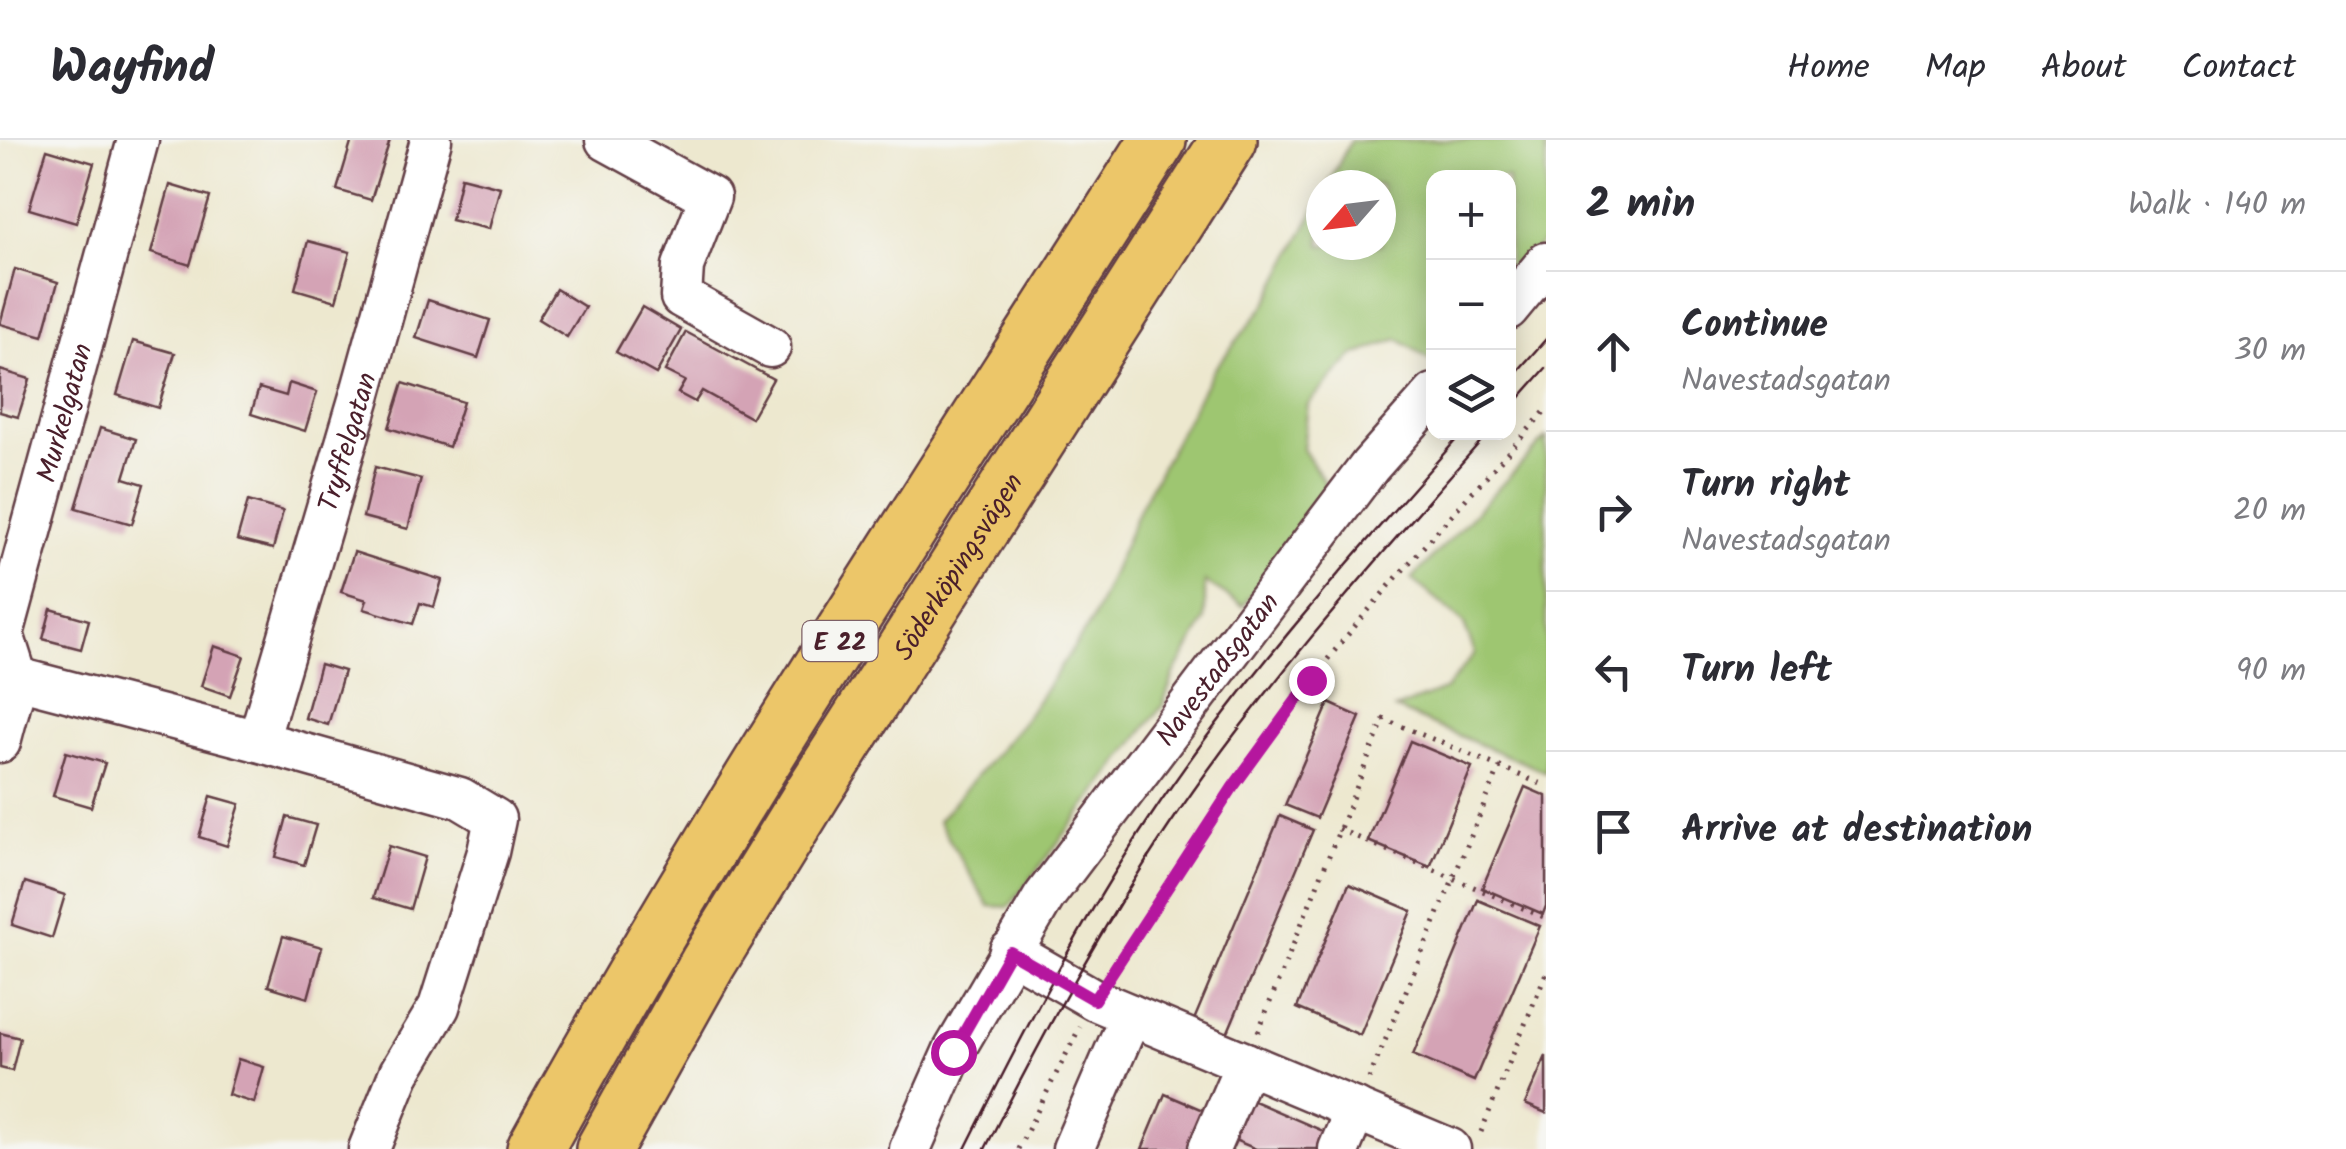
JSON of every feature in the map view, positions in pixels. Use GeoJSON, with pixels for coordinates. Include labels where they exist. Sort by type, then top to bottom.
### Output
{"type":"FeatureCollection","features":[{"type":"Feature","properties":{"kind":"highway","name":"E 22"},"geometry":{"type":"LineString","coordinates":[[535,1149],[655,938],[1158,140]]}},
{"type":"Feature","properties":{"kind":"highway","name":"Söderköpingsvägen"},"geometry":{"type":"LineString","coordinates":[[604,1149],[708,963],[1229,140]]}},
{"type":"Feature","properties":{"kind":"highway"},"geometry":{"type":"LineString","coordinates":[[639,1149],[708,963]]}},
{"type":"Feature","properties":{"kind":"street","name":"Murkelgatan"},"geometry":{"type":"LineString","coordinates":[[17,678],[3,634],[138,140]]}},
{"type":"Feature","properties":{"kind":"street","name":"Tryffelgatan"},"geometry":{"type":"LineString","coordinates":[[258,742],[431,140]]}},
{"type":"Feature","properties":{"kind":"street"},"geometry":{"type":"LineString","coordinates":[[606,140],[710,196],[683,266],[681,297],[770,347]]}},
{"type":"Feature","properties":{"kind":"street"},"geometry":{"type":"LineString","coordinates":[[1516,299],[1546,263]]}},
{"type":"Feature","properties":{"kind":"street","name":"Navestadsgatan"},"geometry":{"type":"LineString","coordinates":[[910,1149],[953,1052],[1044,896],[1370,466],[1426,403]]}},
{"type":"Feature","properties":{"kind":"street"},"geometry":{"type":"LineString","coordinates":[[0,742],[17,678],[460,798],[495,819],[439,1007],[400,1072],[370,1149]]}},
{"type":"Feature","properties":{"kind":"street"},"geometry":{"type":"LineString","coordinates":[[1010,952],[1094,1000],[1450,1149]]}},
{"type":"Feature","properties":{"kind":"street"},"geometry":{"type":"LineString","coordinates":[[1073,1149],[1132,1015]]}},
{"type":"Feature","properties":{"kind":"street"},"geometry":{"type":"LineString","coordinates":[[1209,1149],[1246,1063]]}},
{"type":"Feature","properties":{"kind":"street"},"geometry":{"type":"LineString","coordinates":[[1340,1149],[1356,1109]]}},
{"type":"Feature","properties":{"kind":"path"},"geometry":{"type":"LineString","coordinates":[[1018,1149],[1094,1000],[1233,787],[1311,680],[1546,410]]}},
{"type":"Feature","properties":{"kind":"path"},"geometry":{"type":"LineString","coordinates":[[1246,1063],[1384,719],[1546,786]]}},
{"type":"Feature","properties":{"kind":"path"},"geometry":{"type":"LineString","coordinates":[[1356,1109],[1500,767]]}},
{"type":"Feature","properties":{"kind":"path"},"geometry":{"type":"LineString","coordinates":[[1338,829],[1546,918]]}},
{"type":"Feature","properties":{"kind":"path"},"geometry":{"type":"LineString","coordinates":[[1474,1149],[1546,973]]}},
{"type":"Feature","properties":{"kind":"green space"},"geometry":{"type":"Polygon","coordinates":[[[1351,140],[1546,140],[1546,238],[1516,275],[1516,170],[1426,170],[1426,357],[1398,339],[1353,356],[1308,404],[1303,449],[1329,490],[1243,606],[1205,582],[1205,621],[1174,674],[1163,705],[1009,907],[989,906],[938,821],[1025,719],[1092,621],[1140,507],[1212,372],[1266,304],[1306,227],[1306,260],[1396,260],[1396,170],[1336,170],[1351,140]]]}},
{"type":"Feature","properties":{"kind":"green space"},"geometry":{"type":"Polygon","coordinates":[[[1546,438],[1546,772],[1395,709],[1446,689],[1475,653],[1463,622],[1412,579],[1546,438]]]}},
{"type":"Feature","properties":{"kind":"building"},"geometry":{"type":"Polygon","coordinates":[[[352,140],[390,140],[371,200],[337,190],[352,140]]]}},
{"type":"Feature","properties":{"kind":"building"},"geometry":{"type":"Polygon","coordinates":[[[47,149],[94,163],[76,223],[29,209],[47,149]]]}},
{"type":"Feature","properties":{"kind":"building"},"geometry":{"type":"Polygon","coordinates":[[[461,177],[500,187],[489,229],[451,220],[461,177]]]}},
{"type":"Feature","properties":{"kind":"building"},"geometry":{"type":"Polygon","coordinates":[[[170,185],[210,197],[190,265],[151,253],[170,185]]]}},
{"type":"Feature","properties":{"kind":"building"},"geometry":{"type":"Polygon","coordinates":[[[308,241],[350,252],[336,301],[295,289],[308,241]]]}},
{"type":"Feature","properties":{"kind":"building"},"geometry":{"type":"Polygon","coordinates":[[[15,269],[58,282],[43,336],[0,324],[15,269]]]}},
{"type":"Feature","properties":{"kind":"building"},"geometry":{"type":"Polygon","coordinates":[[[556,289],[585,307],[567,337],[538,319],[556,289]]]}},
{"type":"Feature","properties":{"kind":"building"},"geometry":{"type":"Polygon","coordinates":[[[428,300],[490,320],[478,358],[416,338],[428,300]]]}},
{"type":"Feature","properties":{"kind":"building"},"geometry":{"type":"Polygon","coordinates":[[[642,307],[681,330],[656,374],[616,352],[642,307]]]}},
{"type":"Feature","properties":{"kind":"building"},"geometry":{"type":"Polygon","coordinates":[[[686,332],[773,379],[751,418],[702,391],[695,402],[678,393],[685,381],[665,371],[686,332]]]}},
{"type":"Feature","properties":{"kind":"building"},"geometry":{"type":"Polygon","coordinates":[[[133,341],[175,353],[158,408],[117,395],[133,341]]]}},
{"type":"Feature","properties":{"kind":"building"},"geometry":{"type":"Polygon","coordinates":[[[0,370],[30,379],[18,417],[0,412],[0,370]]]}},
{"type":"Feature","properties":{"kind":"building"},"geometry":{"type":"Polygon","coordinates":[[[289,383],[317,392],[305,431],[251,414],[259,388],[286,396],[289,383]]]}},
{"type":"Feature","properties":{"kind":"building"},"geometry":{"type":"Polygon","coordinates":[[[403,383],[463,402],[449,447],[389,428],[403,383]]]}},
{"type":"Feature","properties":{"kind":"building"},"geometry":{"type":"Polygon","coordinates":[[[100,428],[136,439],[124,478],[144,484],[132,524],[76,508],[100,428]]]}},
{"type":"Feature","properties":{"kind":"building"},"geometry":{"type":"Polygon","coordinates":[[[375,467],[421,479],[408,529],[363,517],[375,467]]]}},
{"type":"Feature","properties":{"kind":"building"},"geometry":{"type":"Polygon","coordinates":[[[248,501],[283,511],[273,549],[237,540],[248,501]]]}},
{"type":"Feature","properties":{"kind":"building"},"geometry":{"type":"Polygon","coordinates":[[[354,552],[442,580],[434,607],[420,603],[413,624],[364,609],[367,600],[341,592],[354,552]]]}},
{"type":"Feature","properties":{"kind":"building"},"geometry":{"type":"Polygon","coordinates":[[[51,609],[89,620],[81,649],[43,639],[51,609]]]}},
{"type":"Feature","properties":{"kind":"building"},"geometry":{"type":"Polygon","coordinates":[[[214,646],[244,656],[230,696],[201,686],[214,646]]]}},
{"type":"Feature","properties":{"kind":"building"},"geometry":{"type":"Polygon","coordinates":[[[320,664],[344,671],[328,725],[305,718],[320,664]]]}},
{"type":"Feature","properties":{"kind":"building"},"geometry":{"type":"Polygon","coordinates":[[[1329,703],[1360,717],[1317,818],[1285,805],[1329,703]]]}},
{"type":"Feature","properties":{"kind":"building"},"geometry":{"type":"Polygon","coordinates":[[[1410,741],[1472,767],[1430,867],[1368,841],[1410,741]]]}},
{"type":"Feature","properties":{"kind":"building"},"geometry":{"type":"Polygon","coordinates":[[[66,752],[105,763],[91,807],[53,796],[66,752]]]}},
{"type":"Feature","properties":{"kind":"building"},"geometry":{"type":"Polygon","coordinates":[[[1525,787],[1546,796],[1543,914],[1482,888],[1525,787]]]}},
{"type":"Feature","properties":{"kind":"building"},"geometry":{"type":"Polygon","coordinates":[[[211,796],[240,804],[227,846],[199,837],[211,796]]]}},
{"type":"Feature","properties":{"kind":"building"},"geometry":{"type":"Polygon","coordinates":[[[1280,816],[1313,830],[1227,1034],[1194,1020],[1280,816]]]}},
{"type":"Feature","properties":{"kind":"building"},"geometry":{"type":"Polygon","coordinates":[[[287,817],[316,825],[304,865],[276,857],[287,817]]]}},
{"type":"Feature","properties":{"kind":"building"},"geometry":{"type":"Polygon","coordinates":[[[389,846],[425,857],[410,909],[373,898],[389,846]]]}},
{"type":"Feature","properties":{"kind":"building"},"geometry":{"type":"Polygon","coordinates":[[[25,882],[65,895],[52,938],[12,925],[25,882]]]}},
{"type":"Feature","properties":{"kind":"building"},"geometry":{"type":"Polygon","coordinates":[[[1349,884],[1412,911],[1360,1035],[1297,1008],[1349,884]]]}},
{"type":"Feature","properties":{"kind":"building"},"geometry":{"type":"Polygon","coordinates":[[[1478,900],[1540,926],[1474,1081],[1413,1055],[1478,900]]]}},
{"type":"Feature","properties":{"kind":"building"},"geometry":{"type":"Polygon","coordinates":[[[283,936],[322,947],[308,998],[268,986],[283,936]]]}},
{"type":"Feature","properties":{"kind":"building"},"geometry":{"type":"Polygon","coordinates":[[[0,1033],[20,1038],[12,1071],[0,1068],[0,1033]]]}},
{"type":"Feature","properties":{"kind":"building"},"geometry":{"type":"Polygon","coordinates":[[[1546,1056],[1546,1113],[1525,1104],[1546,1056]]]}},
{"type":"Feature","properties":{"kind":"building"},"geometry":{"type":"Polygon","coordinates":[[[238,1059],[264,1067],[254,1103],[228,1095],[238,1059]]]}},
{"type":"Feature","properties":{"kind":"building"},"geometry":{"type":"Polygon","coordinates":[[[1165,1094],[1212,1114],[1197,1149],[1142,1149],[1165,1094]]]}},
{"type":"Feature","properties":{"kind":"building"},"geometry":{"type":"Polygon","coordinates":[[[1242,1096],[1337,1137],[1331,1149],[1256,1149],[1225,1136],[1242,1096]]]}},
{"type":"Feature","properties":{"kind":"tram line"},"geometry":{"type":"LineString","coordinates":[[1516,373],[1546,339]]}},
{"type":"Feature","properties":{"kind":"tram line"},"geometry":{"type":"LineString","coordinates":[[1516,402],[1546,368]]}},
{"type":"Feature","properties":{"kind":"tram line"},"geometry":{"type":"LineString","coordinates":[[965,1149],[1076,938],[1186,765],[1300,619],[1456,440]]}},
{"type":"Feature","properties":{"kind":"tram line"},"geometry":{"type":"LineString","coordinates":[[985,1149],[1095,944],[1205,774],[1322,624],[1482,440]]}},
{"type":"Feature","properties":{"kind":"route"},"geometry":{"type":"LineString","coordinates":[[953,1052],[1010,952],[1094,1000],[1233,787],[1311,680]]}}]}
